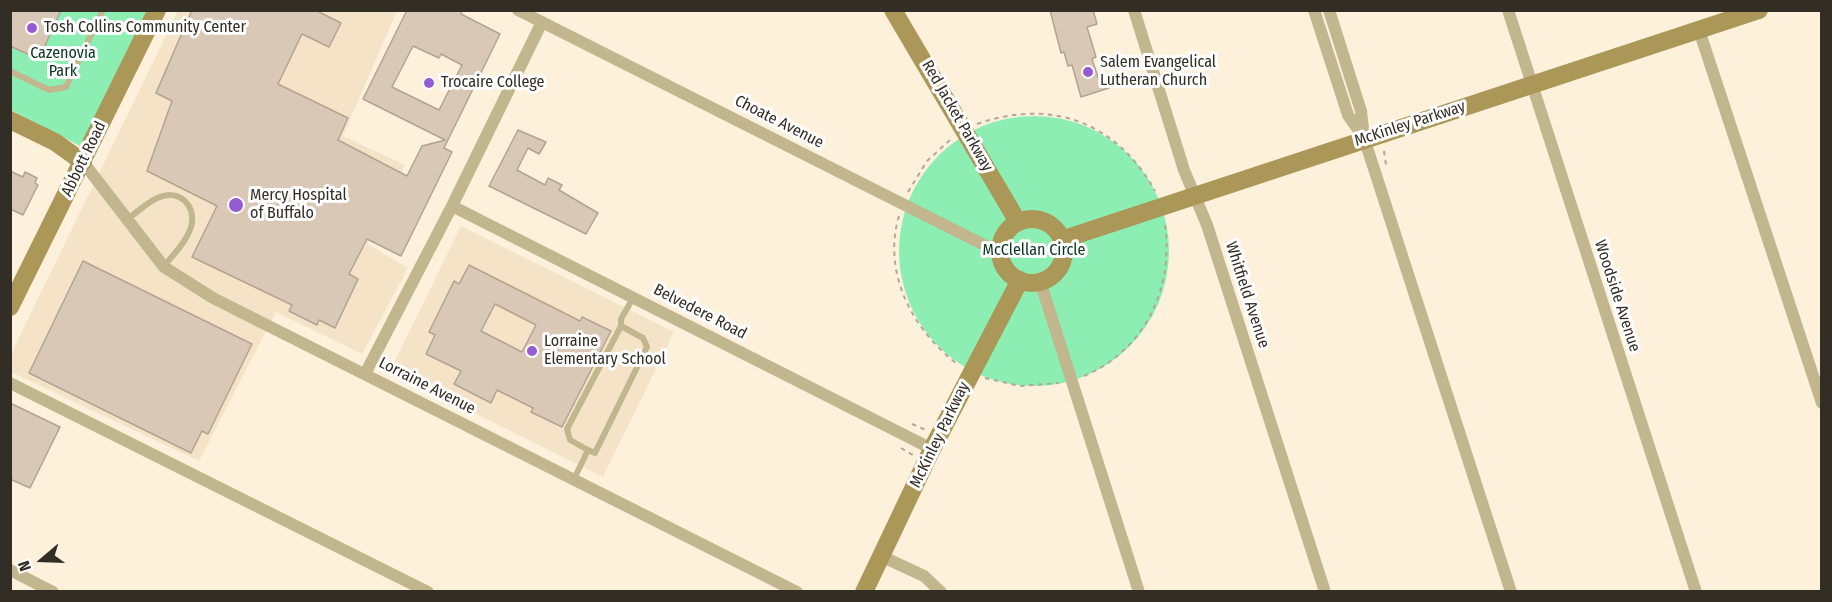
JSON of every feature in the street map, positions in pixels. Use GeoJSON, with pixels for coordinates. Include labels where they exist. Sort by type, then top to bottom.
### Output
{"type":"FeatureCollection","features":[{"type":"Feature","properties":{"kind":"street","name":"Abbott Road"},"geometry":{"type":"LineString","coordinates":[[10,307],[157,10]]}},
{"type":"Feature","properties":{"kind":"street","name":"Choate Avenue"},"geometry":{"type":"LineString","coordinates":[[518,10],[1000,253]]}},
{"type":"Feature","properties":{"kind":"street","name":"Red Jacket Parkway"},"geometry":{"type":"LineString","coordinates":[[893,10],[1018,222]]}},
{"type":"Feature","properties":{"kind":"street","name":"Whitfield Avenue"},"geometry":{"type":"LineString","coordinates":[[1134,10],[1184,170],[1196,196],[1325,591]]}},
{"type":"Feature","properties":{"kind":"street"},"geometry":{"type":"LineString","coordinates":[[1314,10],[1348,115],[1364,138]]}},
{"type":"Feature","properties":{"kind":"street"},"geometry":{"type":"LineString","coordinates":[[1329,10],[1361,111],[1364,138],[1511,591]]}},
{"type":"Feature","properties":{"kind":"street","name":"Woodside Avenue"},"geometry":{"type":"LineString","coordinates":[[1508,10],[1696,591]]}},
{"type":"Feature","properties":{"kind":"street","name":"McKinley Parkway"},"geometry":{"type":"LineString","coordinates":[[1061,240],[1364,138],[1699,30],[1724,16],[1760,10]]}},
{"type":"Feature","properties":{"kind":"street"},"geometry":{"type":"LineString","coordinates":[[365,374],[452,206],[542,22]]}},
{"type":"Feature","properties":{"kind":"street"},"geometry":{"type":"LineString","coordinates":[[1699,30],[1821,403]]}},
{"type":"Feature","properties":{"kind":"street"},"geometry":{"type":"LineString","coordinates":[[10,120],[55,142],[83,162]]}},
{"type":"Feature","properties":{"kind":"street","name":"Lorraine Avenue"},"geometry":{"type":"LineString","coordinates":[[83,162],[164,267],[213,298],[797,591]]}},
{"type":"Feature","properties":{"kind":"street","name":"Belvedere Road"},"geometry":{"type":"LineString","coordinates":[[452,206],[933,449]]}},
{"type":"Feature","properties":{"kind":"street"},"geometry":{"type":"LineString","coordinates":[[1031,219],[1042,220],[1054,228],[1061,240],[1063,251],[1060,265],[1050,276],[1040,281],[1020,280],[1005,267],[1000,253],[1005,233],[1018,222],[1031,219]]}},
{"type":"Feature","properties":{"kind":"street","name":"McKinley Parkway"},"geometry":{"type":"LineString","coordinates":[[864,591],[933,449],[1020,280]]}},
{"type":"Feature","properties":{"kind":"street"},"geometry":{"type":"LineString","coordinates":[[1040,281],[1138,591]]}},
{"type":"Feature","properties":{"kind":"street"},"geometry":{"type":"LineString","coordinates":[[10,383],[428,591]]}},
{"type":"Feature","properties":{"kind":"street"},"geometry":{"type":"LineString","coordinates":[[881,556],[924,576],[941,591]]}},
{"type":"Feature","properties":{"kind":"street"},"geometry":{"type":"LineString","coordinates":[[10,570],[53,591]]}},
{"type":"Feature","properties":{"kind":"lane"},"geometry":{"type":"LineString","coordinates":[[10,71],[49,90],[66,87],[103,10]]}},
{"type":"Feature","properties":{"kind":"lane"},"geometry":{"type":"LineString","coordinates":[[128,219],[151,200],[164,195],[177,196],[186,202],[192,214],[192,225],[164,267]]}},
{"type":"Feature","properties":{"kind":"lane"},"geometry":{"type":"LineString","coordinates":[[621,326],[643,338],[647,347],[595,453],[570,440],[567,429],[634,297]]}},
{"type":"Feature","properties":{"kind":"lane"},"geometry":{"type":"LineString","coordinates":[[574,479],[588,450]]}},
{"type":"Feature","properties":{"kind":"path"},"geometry":{"type":"LineString","coordinates":[[976,124],[997,117],[1031,113],[1048,114],[1081,122],[1104,134],[1125,150],[1155,191]]}},
{"type":"Feature","properties":{"kind":"path"},"geometry":{"type":"LineString","coordinates":[[905,199],[927,161],[951,139]]}},
{"type":"Feature","properties":{"kind":"path"},"geometry":{"type":"LineString","coordinates":[[1384,151],[1388,164]]}},
{"type":"Feature","properties":{"kind":"path"},"geometry":{"type":"LineString","coordinates":[[900,214],[895,257],[902,292],[909,309],[929,339],[956,363]]}},
{"type":"Feature","properties":{"kind":"path"},"geometry":{"type":"LineString","coordinates":[[1080,377],[1115,357],[1133,340],[1156,306],[1166,274],[1165,224]]}},
{"type":"Feature","properties":{"kind":"path"},"geometry":{"type":"LineString","coordinates":[[980,375],[1020,386],[1059,383]]}},
{"type":"Feature","properties":{"kind":"path"},"geometry":{"type":"LineString","coordinates":[[913,423],[927,430]]}},
{"type":"Feature","properties":{"kind":"path"},"geometry":{"type":"LineString","coordinates":[[900,449],[913,455]]}},
{"type":"Feature","properties":{"kind":"shaded area","name":"Mercy Hospital of Buffalo"},"geometry":{"type":"Polygon","coordinates":[[[178,11],[397,11],[343,136],[405,165],[368,244],[408,268],[362,354],[276,312],[199,461],[11,372],[10,356],[178,11]]]}},
{"type":"Feature","properties":{"kind":"shaded area","name":"Lorraine Elementary School"},"geometry":{"type":"Polygon","coordinates":[[[461,226],[674,332],[603,477],[390,371],[461,226]]]}},
{"type":"Feature","properties":{"kind":"green space","name":"Cazenovia Park"},"geometry":{"type":"Polygon","coordinates":[[[10,11],[148,11],[80,146],[11,110],[10,11]]]}},
{"type":"Feature","properties":{"kind":"green space","name":"McClellan Circle"},"geometry":{"type":"Polygon","coordinates":[[[1034,116],[1073,122],[1097,132],[1129,156],[1153,188],[1163,212],[1169,251],[1163,290],[1153,314],[1129,346],[1097,370],[1073,380],[1034,386],[995,380],[971,370],[939,346],[915,314],[905,290],[899,251],[905,212],[915,188],[939,156],[971,132],[995,122],[1034,116]]]}},
{"type":"Feature","properties":{"kind":"building","name":"Tosh Collins Community Center"},"geometry":{"type":"Polygon","coordinates":[[[10,10],[61,10],[39,59],[10,46],[10,10]]]}},
{"type":"Feature","properties":{"kind":"building"},"geometry":{"type":"Polygon","coordinates":[[[192,10],[315,10],[341,23],[329,47],[302,34],[278,84],[348,118],[338,140],[407,176],[422,146],[445,140],[363,99],[407,10],[462,10],[461,14],[500,34],[444,148],[452,152],[401,256],[367,239],[349,274],[358,279],[335,328],[319,320],[317,325],[289,311],[292,305],[192,257],[217,206],[147,171],[172,101],[156,93],[192,10]],[[413,46],[392,87],[439,110],[462,65],[441,54],[439,58],[413,46]]]}},
{"type":"Feature","properties":{"kind":"building"},"geometry":{"type":"Polygon","coordinates":[[[1050,10],[1093,10],[1097,24],[1087,27],[1096,57],[1092,59],[1099,80],[1106,78],[1109,88],[1081,97],[1072,65],[1068,66],[1064,52],[1061,53],[1050,10]]]}},
{"type":"Feature","properties":{"kind":"building"},"geometry":{"type":"Polygon","coordinates":[[[518,130],[546,142],[539,154],[528,148],[517,170],[545,185],[548,178],[562,185],[559,190],[598,213],[586,234],[489,186],[518,130]]]}},
{"type":"Feature","properties":{"kind":"building"},"geometry":{"type":"Polygon","coordinates":[[[10,171],[23,177],[25,172],[37,178],[35,183],[38,185],[23,215],[10,209],[10,171]]]}},
{"type":"Feature","properties":{"kind":"building"},"geometry":{"type":"Polygon","coordinates":[[[83,261],[252,344],[208,434],[202,431],[191,453],[29,373],[83,261]]]}},
{"type":"Feature","properties":{"kind":"building"},"geometry":{"type":"Polygon","coordinates":[[[469,265],[580,321],[582,317],[611,331],[562,427],[531,412],[533,408],[497,390],[491,403],[454,384],[461,371],[426,354],[435,335],[429,332],[454,281],[459,284],[469,265]],[[495,304],[481,331],[522,352],[536,325],[495,304]]]}},
{"type":"Feature","properties":{"kind":"building"},"geometry":{"type":"Polygon","coordinates":[[[10,403],[60,427],[30,488],[10,479],[10,403]]]}},
{"type":"Feature","properties":{"kind":"place","name":"Tosh Collins Community Center"},"geometry":{"type":"Point","coordinates":[32,28]}},
{"type":"Feature","properties":{"kind":"place","name":"Salem Evangelical Lutheran Church"},"geometry":{"type":"Point","coordinates":[1088,72]}},
{"type":"Feature","properties":{"kind":"place","name":"Trocaire College"},"geometry":{"type":"Point","coordinates":[429,83]}},
{"type":"Feature","properties":{"kind":"place","name":"Mercy Hospital of Buffalo"},"geometry":{"type":"Point","coordinates":[236,205]}},
{"type":"Feature","properties":{"kind":"place","name":"Lorraine Elementary School"},"geometry":{"type":"Point","coordinates":[532,351]}}]}
